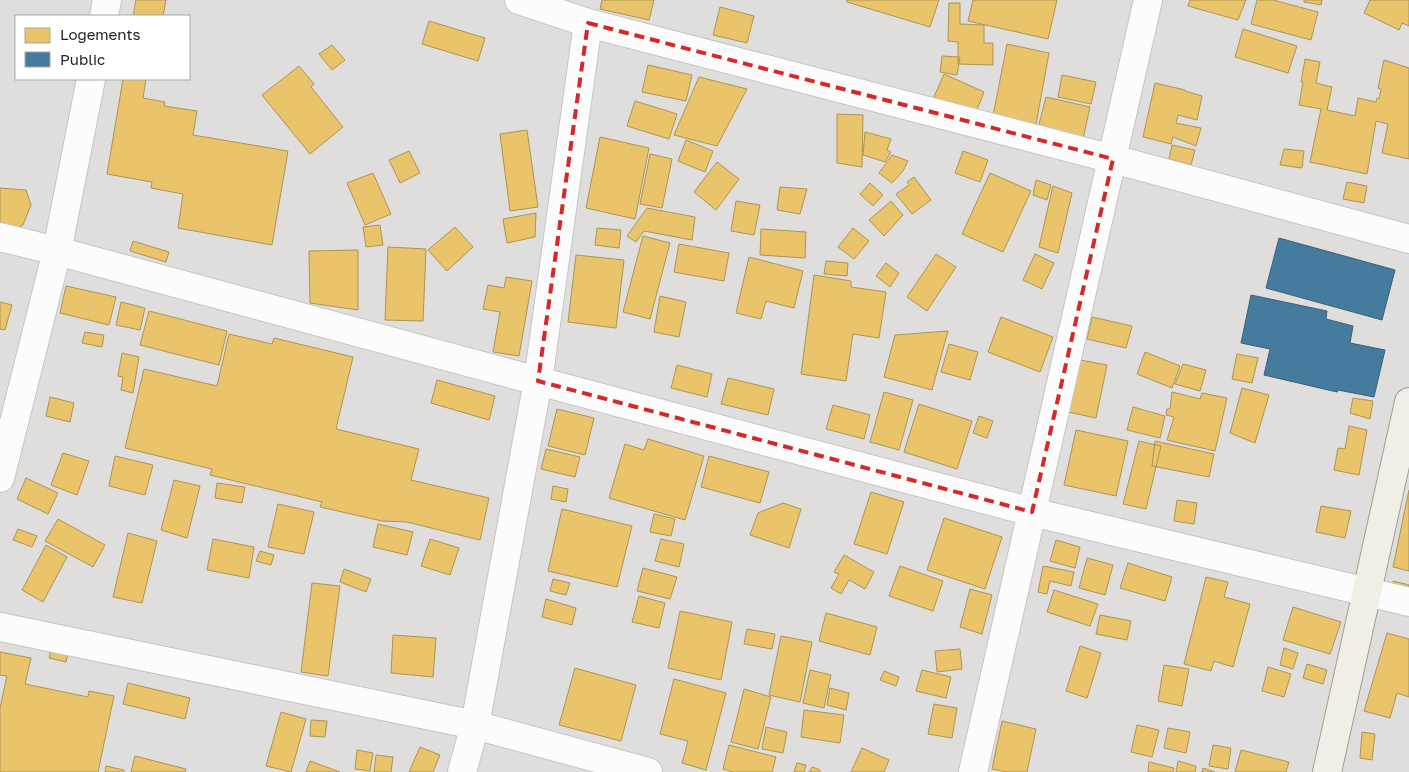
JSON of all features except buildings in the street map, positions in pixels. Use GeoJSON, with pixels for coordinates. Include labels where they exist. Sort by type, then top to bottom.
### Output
{"type":"FeatureCollection","features":[{"type":"Feature","properties":{"kind":"main road"},"geometry":{"type":"LineString","coordinates":[[1327,772],[1409,402]]}},
{"type":"Feature","properties":{"kind":"street"},"geometry":{"type":"LineString","coordinates":[[104,15],[107,0]]}},
{"type":"Feature","properties":{"kind":"street"},"geometry":{"type":"LineString","coordinates":[[519,0],[588,23],[1409,238]]}},
{"type":"Feature","properties":{"kind":"street"},"geometry":{"type":"LineString","coordinates":[[973,772],[1148,0]]}},
{"type":"Feature","properties":{"kind":"street"},"geometry":{"type":"LineString","coordinates":[[462,772],[475,725],[538,381],[588,23]]}},
{"type":"Feature","properties":{"kind":"street"},"geometry":{"type":"LineString","coordinates":[[0,478],[57,250],[92,80]]}},
{"type":"Feature","properties":{"kind":"street"},"geometry":{"type":"LineString","coordinates":[[0,237],[57,250],[538,381],[1032,512],[1409,602]]}},
{"type":"Feature","properties":{"kind":"street"},"geometry":{"type":"LineString","coordinates":[[0,627],[475,725],[648,772]]}},
{"type":"Feature","properties":{"kind":"highlighted area"},"geometry":{"type":"Polygon","coordinates":[[[588,23],[1113,159],[1032,512],[538,381],[588,23]]]}},
{"type":"Feature","properties":{"kind":"shaded area"},"geometry":{"type":"Polygon","coordinates":[[[0,0],[1409,0],[1409,772],[0,772],[0,0]]]}}]}
